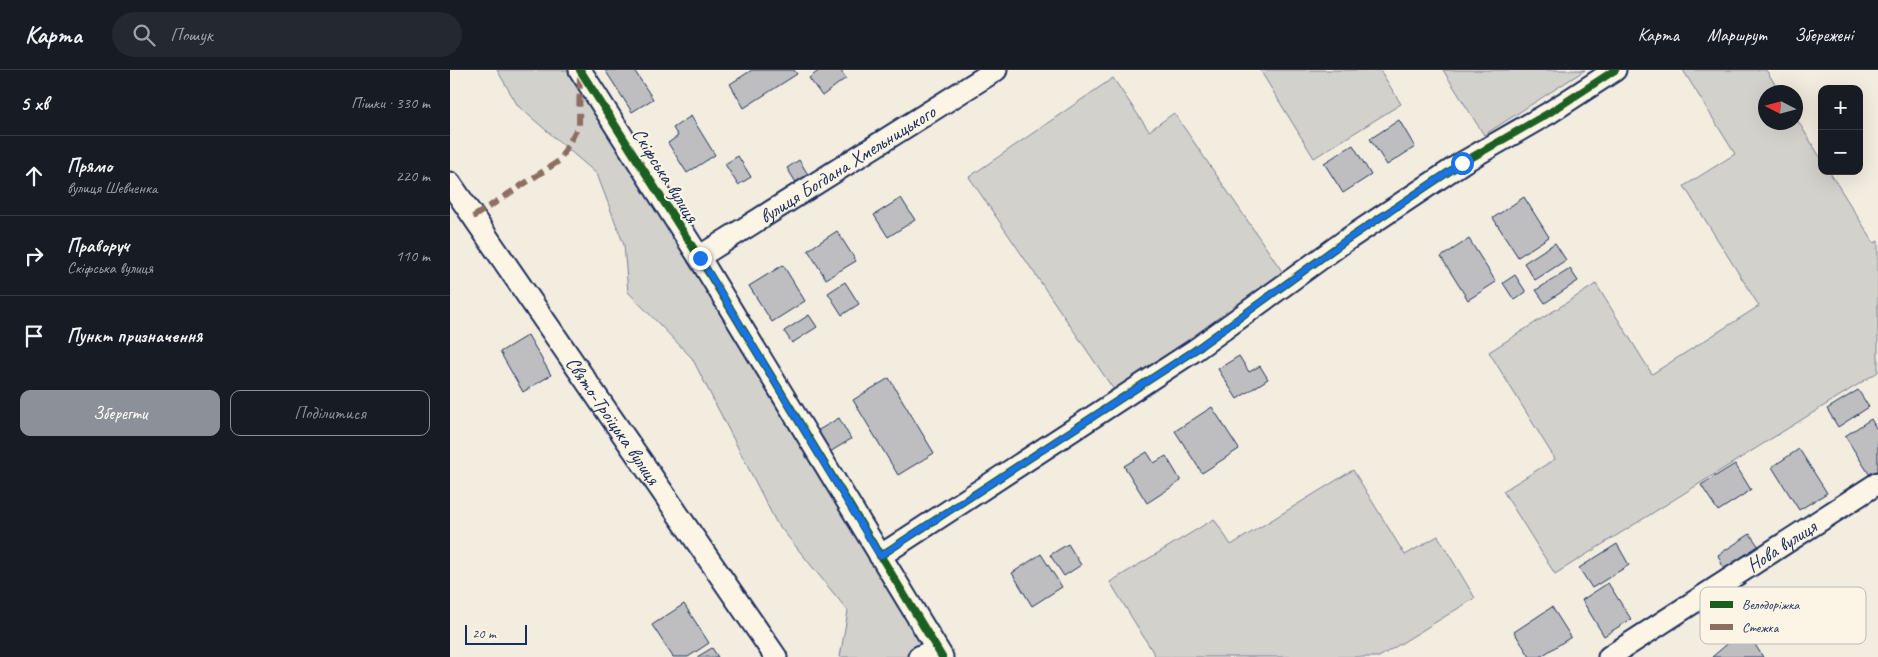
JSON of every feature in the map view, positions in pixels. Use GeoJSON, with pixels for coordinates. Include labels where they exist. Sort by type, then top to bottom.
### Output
{"type":"FeatureCollection","features":[{"type":"Feature","properties":{"kind":"street","name":"Скіфська вулиця"},"geometry":{"type":"LineString","coordinates":[[580,70],[700,258],[880,556],[932,654]]}},
{"type":"Feature","properties":{"kind":"street","name":"вулиця Богдана Хмельницького"},"geometry":{"type":"LineString","coordinates":[[700,258],[996,70]]}},
{"type":"Feature","properties":{"kind":"street"},"geometry":{"type":"LineString","coordinates":[[880,556],[1195,350],[1345,241],[1462,163],[1549,113],[1615,70]]}},
{"type":"Feature","properties":{"kind":"street","name":"Свято-Троїцька вулиця"},"geometry":{"type":"LineString","coordinates":[[450,183],[776,657]]}},
{"type":"Feature","properties":{"kind":"street","name":"Нова вулиця"},"geometry":{"type":"LineString","coordinates":[[1717,587],[1878,483]]}},
{"type":"Feature","properties":{"kind":"street","name":"Нова вулиця"},"geometry":{"type":"LineString","coordinates":[[1609,657],[1700,598]]}},
{"type":"Feature","properties":{"kind":"shaded area"},"geometry":{"type":"Polygon","coordinates":[[[497,70],[580,70],[941,657],[840,657],[848,611],[776,522],[692,358],[628,292],[624,245],[597,174],[518,106],[497,70]]]}},
{"type":"Feature","properties":{"kind":"shaded area"},"geometry":{"type":"Polygon","coordinates":[[[1260,70],[1380,70],[1401,104],[1314,158],[1260,70]]]}},
{"type":"Feature","properties":{"kind":"shaded area"},"geometry":{"type":"Polygon","coordinates":[[[1443,70],[1585,70],[1484,135],[1443,70]]]}},
{"type":"Feature","properties":{"kind":"shaded area"},"geometry":{"type":"Polygon","coordinates":[[[1683,70],[1766,70],[1776,85],[1758,85],[1758,130],[1803,129],[1818,154],[1818,175],[1832,175],[1874,243],[1878,241],[1878,372],[1555,574],[1503,491],[1555,459],[1489,352],[1596,284],[1652,374],[1759,306],[1684,186],[1735,154],[1683,70]]]}},
{"type":"Feature","properties":{"kind":"shaded area"},"geometry":{"type":"Polygon","coordinates":[[[1113,78],[1149,131],[1174,113],[1286,277],[1116,393],[969,177],[1113,78]]]}},
{"type":"Feature","properties":{"kind":"shaded area"},"geometry":{"type":"Polygon","coordinates":[[[1353,470],[1405,555],[1438,536],[1475,598],[1379,657],[1156,657],[1110,582],[1214,519],[1231,545],[1353,470]]]}},
{"type":"Feature","properties":{"kind":"building"},"geometry":{"type":"Polygon","coordinates":[[[605,70],[634,70],[653,99],[632,112],[605,70]]]}},
{"type":"Feature","properties":{"kind":"building"},"geometry":{"type":"Polygon","coordinates":[[[752,70],[794,70],[797,74],[744,108],[730,84],[752,70]]]}},
{"type":"Feature","properties":{"kind":"building"},"geometry":{"type":"Polygon","coordinates":[[[820,70],[840,70],[846,78],[822,96],[809,78],[820,70]]]}},
{"type":"Feature","properties":{"kind":"building"},"geometry":{"type":"Polygon","coordinates":[[[691,116],[715,155],[687,173],[668,143],[678,136],[673,128],[691,116]]]}},
{"type":"Feature","properties":{"kind":"building"},"geometry":{"type":"Polygon","coordinates":[[[1399,120],[1415,147],[1387,165],[1370,139],[1399,120]]]}},
{"type":"Feature","properties":{"kind":"building"},"geometry":{"type":"Polygon","coordinates":[[[1353,145],[1371,175],[1343,193],[1324,163],[1353,145]]]}},
{"type":"Feature","properties":{"kind":"building"},"geometry":{"type":"Polygon","coordinates":[[[738,156],[751,177],[738,185],[725,164],[738,156]]]}},
{"type":"Feature","properties":{"kind":"building"},"geometry":{"type":"Polygon","coordinates":[[[799,160],[814,184],[802,192],[787,168],[799,160]]]}},
{"type":"Feature","properties":{"kind":"building"},"geometry":{"type":"Polygon","coordinates":[[[1524,197],[1549,237],[1518,257],[1493,218],[1524,197]]]}},
{"type":"Feature","properties":{"kind":"building"},"geometry":{"type":"Polygon","coordinates":[[[901,198],[915,220],[888,237],[874,215],[901,198]]]}},
{"type":"Feature","properties":{"kind":"building"},"geometry":{"type":"Polygon","coordinates":[[[837,231],[856,261],[826,279],[808,250],[837,231]]]}},
{"type":"Feature","properties":{"kind":"building"},"geometry":{"type":"Polygon","coordinates":[[[1469,239],[1496,282],[1468,300],[1441,257],[1469,239]]]}},
{"type":"Feature","properties":{"kind":"building"},"geometry":{"type":"Polygon","coordinates":[[[1555,243],[1566,260],[1535,280],[1524,263],[1555,243]]]}},
{"type":"Feature","properties":{"kind":"building"},"geometry":{"type":"Polygon","coordinates":[[[783,265],[805,301],[772,322],[749,286],[783,265]]]}},
{"type":"Feature","properties":{"kind":"building"},"geometry":{"type":"Polygon","coordinates":[[[1570,269],[1578,281],[1545,303],[1536,290],[1570,269]]]}},
{"type":"Feature","properties":{"kind":"building"},"geometry":{"type":"Polygon","coordinates":[[[1515,275],[1526,292],[1514,300],[1503,283],[1515,275]]]}},
{"type":"Feature","properties":{"kind":"building"},"geometry":{"type":"Polygon","coordinates":[[[845,282],[859,304],[842,315],[828,293],[845,282]]]}},
{"type":"Feature","properties":{"kind":"building"},"geometry":{"type":"Polygon","coordinates":[[[809,315],[817,327],[792,343],[784,331],[809,315]]]}},
{"type":"Feature","properties":{"kind":"building"},"geometry":{"type":"Polygon","coordinates":[[[528,335],[551,375],[523,392],[500,352],[528,335]]]}},
{"type":"Feature","properties":{"kind":"building"},"geometry":{"type":"Polygon","coordinates":[[[1239,356],[1249,372],[1260,366],[1268,379],[1237,399],[1218,369],[1239,356]]]}},
{"type":"Feature","properties":{"kind":"building"},"geometry":{"type":"Polygon","coordinates":[[[889,378],[934,453],[898,475],[853,400],[889,378]]]}},
{"type":"Feature","properties":{"kind":"building"},"geometry":{"type":"Polygon","coordinates":[[[1858,390],[1869,407],[1838,427],[1827,409],[1858,390]]]}},
{"type":"Feature","properties":{"kind":"building"},"geometry":{"type":"Polygon","coordinates":[[[1212,407],[1239,449],[1202,473],[1175,431],[1212,407]]]}},
{"type":"Feature","properties":{"kind":"building"},"geometry":{"type":"Polygon","coordinates":[[[839,418],[851,439],[830,452],[817,431],[839,418]]]}},
{"type":"Feature","properties":{"kind":"building"},"geometry":{"type":"Polygon","coordinates":[[[1871,419],[1876,428],[1878,427],[1878,473],[1871,477],[1845,436],[1871,419]]]}},
{"type":"Feature","properties":{"kind":"building"},"geometry":{"type":"Polygon","coordinates":[[[1799,449],[1827,493],[1799,510],[1772,467],[1799,449]]]}},
{"type":"Feature","properties":{"kind":"building"},"geometry":{"type":"Polygon","coordinates":[[[1147,452],[1154,463],[1166,456],[1181,481],[1147,503],[1124,466],[1147,452]]]}},
{"type":"Feature","properties":{"kind":"building"},"geometry":{"type":"Polygon","coordinates":[[[1735,464],[1751,490],[1718,511],[1701,485],[1735,464]]]}},
{"type":"Feature","properties":{"kind":"building"},"geometry":{"type":"Polygon","coordinates":[[[1750,534],[1759,547],[1724,570],[1718,555],[1750,534]]]}},
{"type":"Feature","properties":{"kind":"building"},"geometry":{"type":"Polygon","coordinates":[[[1068,544],[1081,565],[1064,576],[1050,555],[1068,544]]]}},
{"type":"Feature","properties":{"kind":"building"},"geometry":{"type":"Polygon","coordinates":[[[1617,544],[1629,565],[1592,588],[1579,568],[1617,544]]]}},
{"type":"Feature","properties":{"kind":"building"},"geometry":{"type":"Polygon","coordinates":[[[1041,554],[1062,587],[1032,606],[1012,573],[1041,554]]]}},
{"type":"Feature","properties":{"kind":"building"},"geometry":{"type":"Polygon","coordinates":[[[1608,583],[1631,619],[1604,636],[1582,600],[1608,583]]]}},
{"type":"Feature","properties":{"kind":"building"},"geometry":{"type":"Polygon","coordinates":[[[684,604],[709,643],[688,657],[673,657],[652,625],[684,604]]]}},
{"type":"Feature","properties":{"kind":"building"},"geometry":{"type":"Polygon","coordinates":[[[1552,607],[1571,637],[1540,657],[1530,657],[1514,632],[1552,607]]]}},
{"type":"Feature","properties":{"kind":"building"},"geometry":{"type":"Polygon","coordinates":[[[1727,644],[1755,644],[1763,657],[1712,657],[1727,644]]]}},
{"type":"Feature","properties":{"kind":"building"},"geometry":{"type":"Polygon","coordinates":[[[712,648],[718,657],[697,657],[712,648]]]}},
{"type":"Feature","properties":{"kind":"marked path"},"geometry":{"type":"LineString","coordinates":[[473,217],[559,161],[579,125],[580,73]]}},
{"type":"Feature","properties":{"kind":"cycle path"},"geometry":{"type":"LineString","coordinates":[[580,70],[699,257],[942,657]]}},
{"type":"Feature","properties":{"kind":"cycle path"},"geometry":{"type":"LineString","coordinates":[[880,556],[1195,350],[1345,241],[1462,163],[1549,113],[1615,70]]}},
{"type":"Feature","properties":{"kind":"route"},"geometry":{"type":"LineString","coordinates":[[700,258],[880,556],[1195,350],[1345,241],[1462,163]]}}]}
